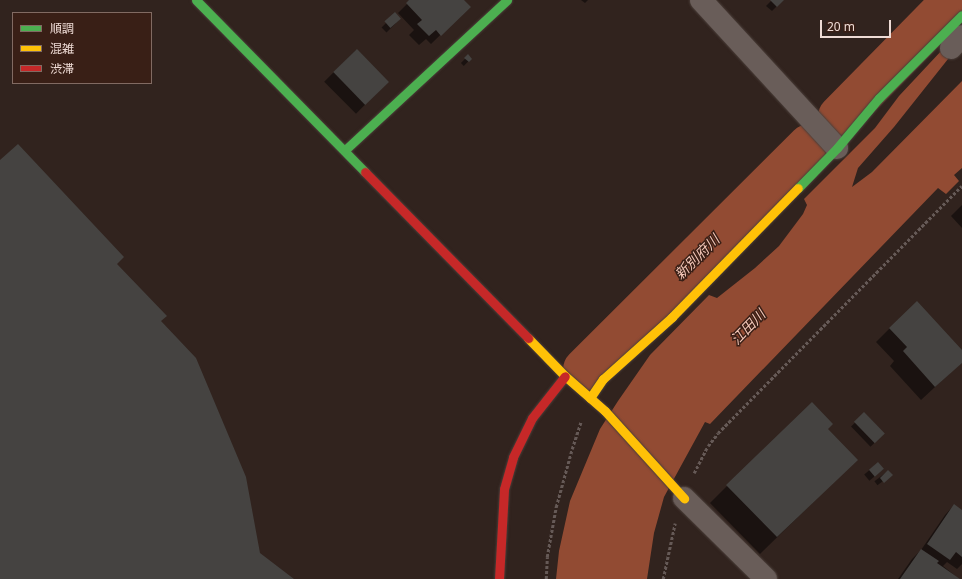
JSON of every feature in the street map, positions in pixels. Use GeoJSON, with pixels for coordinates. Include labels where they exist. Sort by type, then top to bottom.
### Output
{"type":"FeatureCollection","features":[{"type":"Feature","properties":{"kind":"street"},"geometry":{"type":"LineString","coordinates":[[196,0],[345,150],[565,376],[605,411],[684,498],[766,579]]}},
{"type":"Feature","properties":{"kind":"street"},"geometry":{"type":"LineString","coordinates":[[345,150],[508,0]]}},
{"type":"Feature","properties":{"kind":"street"},"geometry":{"type":"LineString","coordinates":[[701,0],[837,148]]}},
{"type":"Feature","properties":{"kind":"street"},"geometry":{"type":"LineString","coordinates":[[590,398],[604,379],[672,317],[837,148],[879,98],[962,15]]}},
{"type":"Feature","properties":{"kind":"street"},"geometry":{"type":"LineString","coordinates":[[499,579],[504,489],[513,457],[532,418],[565,376]]}},
{"type":"Feature","properties":{"kind":"path"},"geometry":{"type":"LineString","coordinates":[[663,579],[677,515],[694,472],[708,446],[718,433],[962,186]]}},
{"type":"Feature","properties":{"kind":"path"},"geometry":{"type":"LineString","coordinates":[[546,579],[547,557],[556,506],[572,449],[590,398]]}},
{"type":"Feature","properties":{"kind":"water","name":"江田川"},"geometry":{"type":"Polygon","coordinates":[[[943,49],[952,54],[894,127],[858,168],[852,187],[872,172],[962,81],[962,168],[954,175],[959,181],[946,194],[938,188],[710,424],[705,422],[664,497],[654,533],[647,579],[556,579],[559,551],[570,501],[600,429],[650,355],[709,295],[717,298],[755,268],[779,246],[803,214],[807,205],[804,199],[875,128],[899,96],[943,49]]]}},
{"type":"Feature","properties":{"kind":"building"},"geometry":{"type":"Polygon","coordinates":[[[409,0],[464,0],[471,7],[441,36],[436,30],[429,36],[417,24],[422,20],[406,3],[409,0]]]}},
{"type":"Feature","properties":{"kind":"building"},"geometry":{"type":"Polygon","coordinates":[[[770,0],[784,0],[777,7],[770,0]]]}},
{"type":"Feature","properties":{"kind":"building"},"geometry":{"type":"Polygon","coordinates":[[[395,12],[401,19],[390,28],[384,21],[395,12]]]}},
{"type":"Feature","properties":{"kind":"building"},"geometry":{"type":"Polygon","coordinates":[[[357,49],[389,82],[365,105],[333,72],[357,49]]]}},
{"type":"Feature","properties":{"kind":"building"},"geometry":{"type":"Polygon","coordinates":[[[468,54],[472,59],[469,62],[464,58],[468,54]]]}},
{"type":"Feature","properties":{"kind":"building"},"geometry":{"type":"Polygon","coordinates":[[[18,144],[124,257],[117,264],[167,316],[161,321],[196,358],[246,477],[260,553],[294,579],[0,579],[0,160],[18,144]]]}},
{"type":"Feature","properties":{"kind":"building"},"geometry":{"type":"Polygon","coordinates":[[[917,301],[962,350],[962,363],[935,387],[903,351],[907,347],[889,328],[917,301]]]}},
{"type":"Feature","properties":{"kind":"building"},"geometry":{"type":"Polygon","coordinates":[[[812,402],[833,424],[828,429],[858,460],[777,537],[726,485],[812,402]]]}},
{"type":"Feature","properties":{"kind":"building"},"geometry":{"type":"Polygon","coordinates":[[[864,412],[885,434],[875,443],[854,422],[864,412]]]}},
{"type":"Feature","properties":{"kind":"building"},"geometry":{"type":"Polygon","coordinates":[[[878,462],[884,469],[875,477],[869,470],[878,462]]]}},
{"type":"Feature","properties":{"kind":"building"},"geometry":{"type":"Polygon","coordinates":[[[888,470],[893,475],[884,483],[880,478],[888,470]]]}},
{"type":"Feature","properties":{"kind":"building"},"geometry":{"type":"Polygon","coordinates":[[[954,504],[962,510],[962,557],[956,552],[950,560],[927,544],[954,504]]]}},
{"type":"Feature","properties":{"kind":"building"},"geometry":{"type":"Polygon","coordinates":[[[921,549],[939,561],[937,563],[960,579],[900,579],[921,549]]]}},
{"type":"Feature","properties":{"kind":"waterway","name":"新別府川"},"geometry":{"type":"LineString","coordinates":[[839,116],[953,0]]}},
{"type":"Feature","properties":{"kind":"waterway","name":"新別府川"},"geometry":{"type":"LineString","coordinates":[[584,369],[809,145]]}},
{"type":"Feature","properties":{"kind":"traffic: fast"},"geometry":{"type":"LineString","coordinates":[[196,0],[365,172]]}},
{"type":"Feature","properties":{"kind":"traffic: fast"},"geometry":{"type":"LineString","coordinates":[[345,150],[507,0]]}},
{"type":"Feature","properties":{"kind":"traffic: fast"},"geometry":{"type":"LineString","coordinates":[[798,188],[837,148],[879,98],[962,15]]}},
{"type":"Feature","properties":{"kind":"traffic: slow"},"geometry":{"type":"LineString","coordinates":[[590,398],[603,379],[672,317],[798,188]]}},
{"type":"Feature","properties":{"kind":"traffic: slow"},"geometry":{"type":"LineString","coordinates":[[528,338],[565,376],[605,411],[684,498]]}},
{"type":"Feature","properties":{"kind":"traffic: jam"},"geometry":{"type":"LineString","coordinates":[[365,172],[528,338]]}},
{"type":"Feature","properties":{"kind":"traffic: jam"},"geometry":{"type":"LineString","coordinates":[[499,579],[504,489],[513,457],[532,418],[565,376]]}}]}
